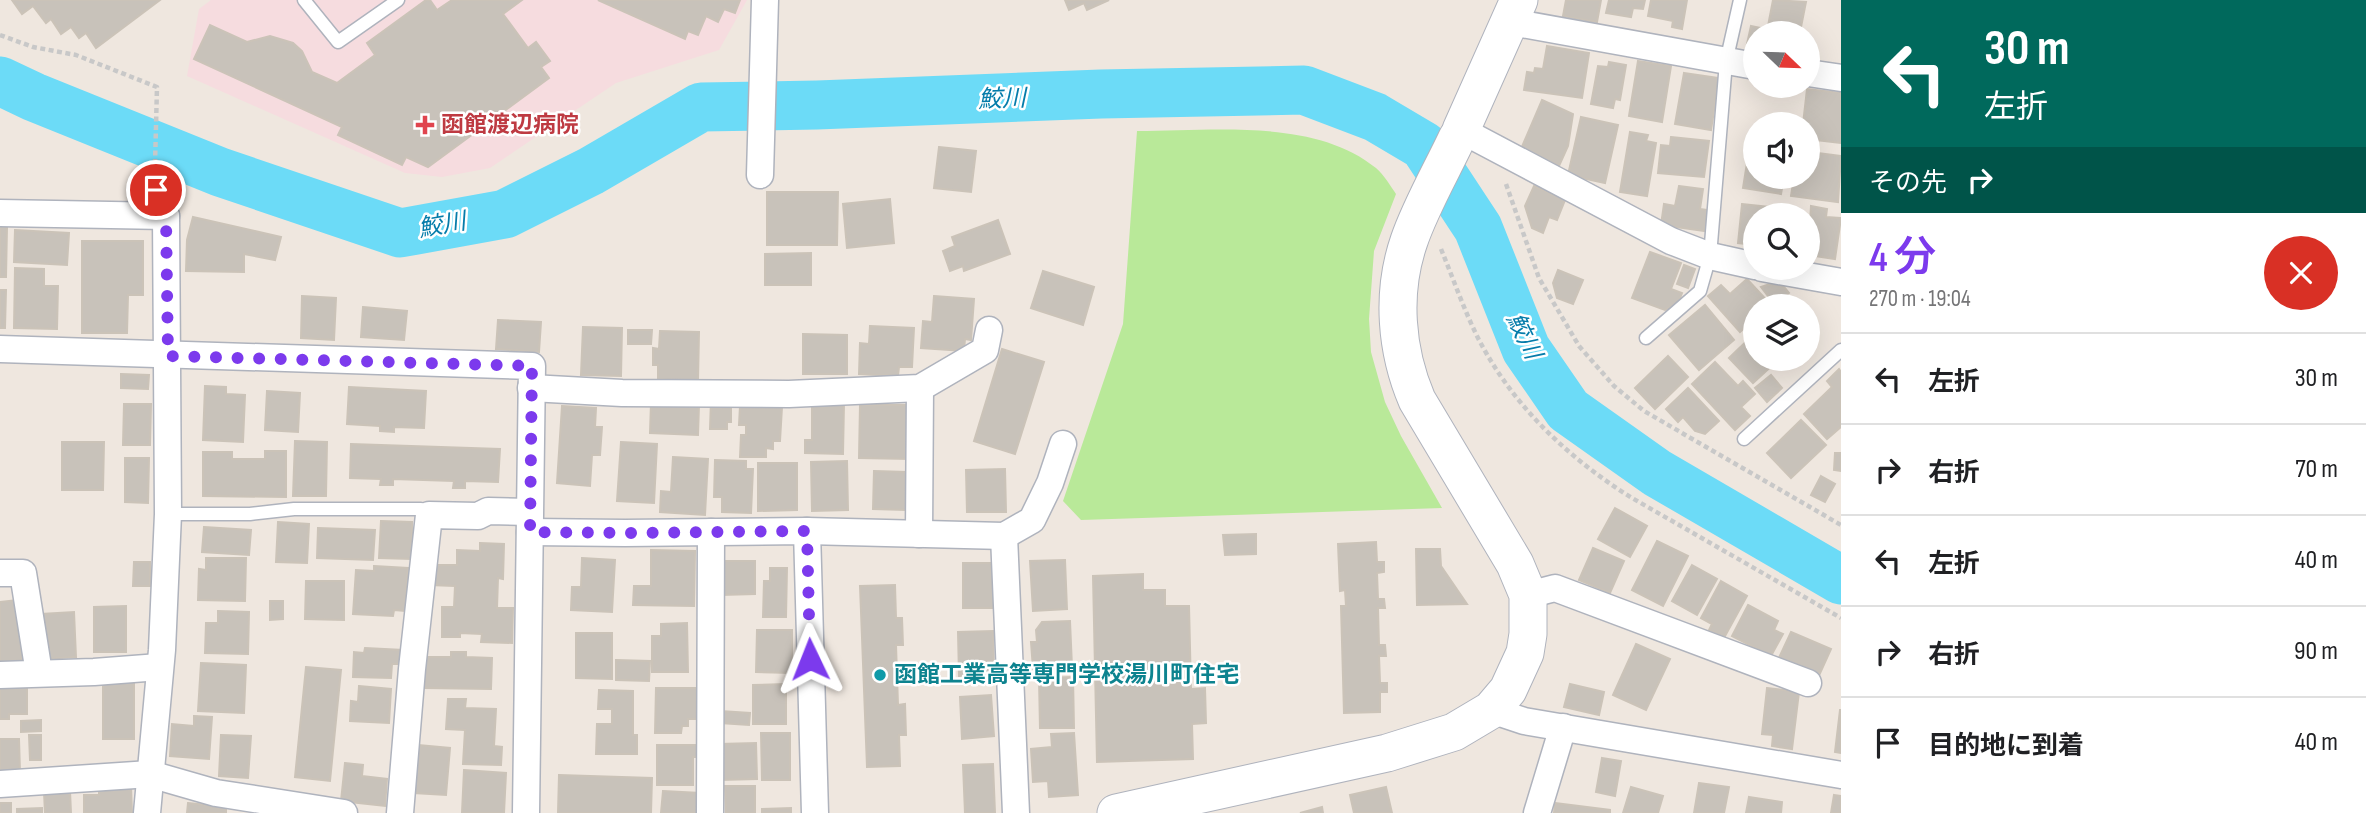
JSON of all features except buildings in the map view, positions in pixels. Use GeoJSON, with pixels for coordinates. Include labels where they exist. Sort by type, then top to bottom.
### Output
{"type":"FeatureCollection","features":[{"type":"Feature","properties":{"kind":"street"},"geometry":{"type":"LineString","coordinates":[[760,175],[759,131],[765,0]]}},
{"type":"Feature","properties":{"kind":"street"},"geometry":{"type":"LineString","coordinates":[[1136,811],[1387,753],[1454,732],[1491,710],[1507,690],[1525,653],[1528,595],[1516,564],[1417,400],[1405,373],[1400,347],[1398,293],[1409,241],[1430,226],[1459,134],[1515,11],[1743,64]]}},
{"type":"Feature","properties":{"kind":"street"},"geometry":{"type":"LineString","coordinates":[[1820,75],[1841,78]]}},
{"type":"Feature","properties":{"kind":"street"},"geometry":{"type":"LineString","coordinates":[[1459,134],[1493,147],[1671,241],[1710,256],[1743,263]]}},
{"type":"Feature","properties":{"kind":"street"},"geometry":{"type":"LineString","coordinates":[[147,813],[168,514],[166,216],[158,199],[156,180]]}},
{"type":"Feature","properties":{"kind":"street"},"geometry":{"type":"LineString","coordinates":[[0,213],[166,216]]}},
{"type":"Feature","properties":{"kind":"street"},"geometry":{"type":"LineString","coordinates":[[1820,278],[1841,282]]}},
{"type":"Feature","properties":{"kind":"street"},"geometry":{"type":"LineString","coordinates":[[531,388],[622,393],[789,394],[920,388],[985,350],[989,330]]}},
{"type":"Feature","properties":{"kind":"street"},"geometry":{"type":"LineString","coordinates":[[0,349],[532,366],[526,813]]}},
{"type":"Feature","properties":{"kind":"street"},"geometry":{"type":"LineString","coordinates":[[919,534],[920,388]]}},
{"type":"Feature","properties":{"kind":"street"},"geometry":{"type":"LineString","coordinates":[[400,813],[429,515],[478,516],[488,511],[530,522],[711,532],[807,531],[1004,536],[1032,520],[1050,484],[1063,444]]}},
{"type":"Feature","properties":{"kind":"street"},"geometry":{"type":"LineString","coordinates":[[807,531],[814,813]]}},
{"type":"Feature","properties":{"kind":"street"},"geometry":{"type":"LineString","coordinates":[[710,813],[711,532]]}},
{"type":"Feature","properties":{"kind":"street"},"geometry":{"type":"LineString","coordinates":[[1004,536],[1016,813]]}},
{"type":"Feature","properties":{"kind":"street"},"geometry":{"type":"LineString","coordinates":[[0,573],[23,573],[39,673]]}},
{"type":"Feature","properties":{"kind":"street"},"geometry":{"type":"LineString","coordinates":[[1528,595],[1555,588],[1808,683]]}},
{"type":"Feature","properties":{"kind":"street"},"geometry":{"type":"LineString","coordinates":[[0,675],[159,667]]}},
{"type":"Feature","properties":{"kind":"street"},"geometry":{"type":"LineString","coordinates":[[1491,710],[1524,720],[1841,775]]}},
{"type":"Feature","properties":{"kind":"street"},"geometry":{"type":"LineString","coordinates":[[1537,813],[1563,727]]}},
{"type":"Feature","properties":{"kind":"street"},"geometry":{"type":"LineString","coordinates":[[0,784],[150,774],[216,793],[344,813]]}},
{"type":"Feature","properties":{"kind":"lane"},"geometry":{"type":"LineString","coordinates":[[304,0],[338,42],[398,0]]}},
{"type":"Feature","properties":{"kind":"lane"},"geometry":{"type":"LineString","coordinates":[[1646,338],[1700,291],[1710,256],[1726,62],[1740,0]]}},
{"type":"Feature","properties":{"kind":"lane"},"geometry":{"type":"LineString","coordinates":[[1745,439],[1841,350]]}},
{"type":"Feature","properties":{"kind":"lane"},"geometry":{"type":"LineString","coordinates":[[168,514],[250,514],[294,509],[421,509],[429,515]]}},
{"type":"Feature","properties":{"kind":"path"},"geometry":{"type":"LineString","coordinates":[[0,35],[33,47],[76,55],[157,88],[156,180]]}},
{"type":"Feature","properties":{"kind":"path"},"geometry":{"type":"LineString","coordinates":[[1493,147],[1539,278],[1579,346],[1614,386],[1644,411],[1841,525]]}},
{"type":"Feature","properties":{"kind":"path"},"geometry":{"type":"LineString","coordinates":[[1430,226],[1478,337],[1499,374],[1524,407],[1565,449],[1601,479],[1632,498],[1841,618]]}},
{"type":"Feature","properties":{"kind":"shaded area","name":"函館渡辺病院"},"geometry":{"type":"Polygon","coordinates":[[[211,0],[747,0],[719,50],[616,83],[490,168],[442,177],[405,173],[187,76],[199,9],[211,0]]]}},
{"type":"Feature","properties":{"kind":"green space"},"geometry":{"type":"Polygon","coordinates":[[[1230,130],[1294,134],[1324,141],[1351,152],[1376,168],[1384,177],[1396,194],[1374,251],[1369,319],[1371,352],[1385,402],[1442,508],[1081,520],[1063,501],[1123,324],[1137,131],[1230,130]]]}},
{"type":"Feature","properties":{"kind":"waterway","name":"鮫川"},"geometry":{"type":"LineString","coordinates":[[0,81],[220,172],[400,233],[505,214],[591,171],[701,107],[1304,90],[1375,117],[1424,146],[1478,228],[1526,349],[1568,410],[1657,473],[1841,580]]}},
{"type":"Feature","properties":{"kind":"place","name":"函館渡辺病院"},"geometry":{"type":"Point","coordinates":[425,125]}},
{"type":"Feature","properties":{"kind":"place","name":"函館工業高等専門学校湯川町住宅"},"geometry":{"type":"Point","coordinates":[880,675]}},
{"type":"Feature","properties":{"kind":"route"},"geometry":{"type":"LineString","coordinates":[[156,190],[166,216],[168,356],[532,366],[530,532],[807,531],[810,659]]}}]}
